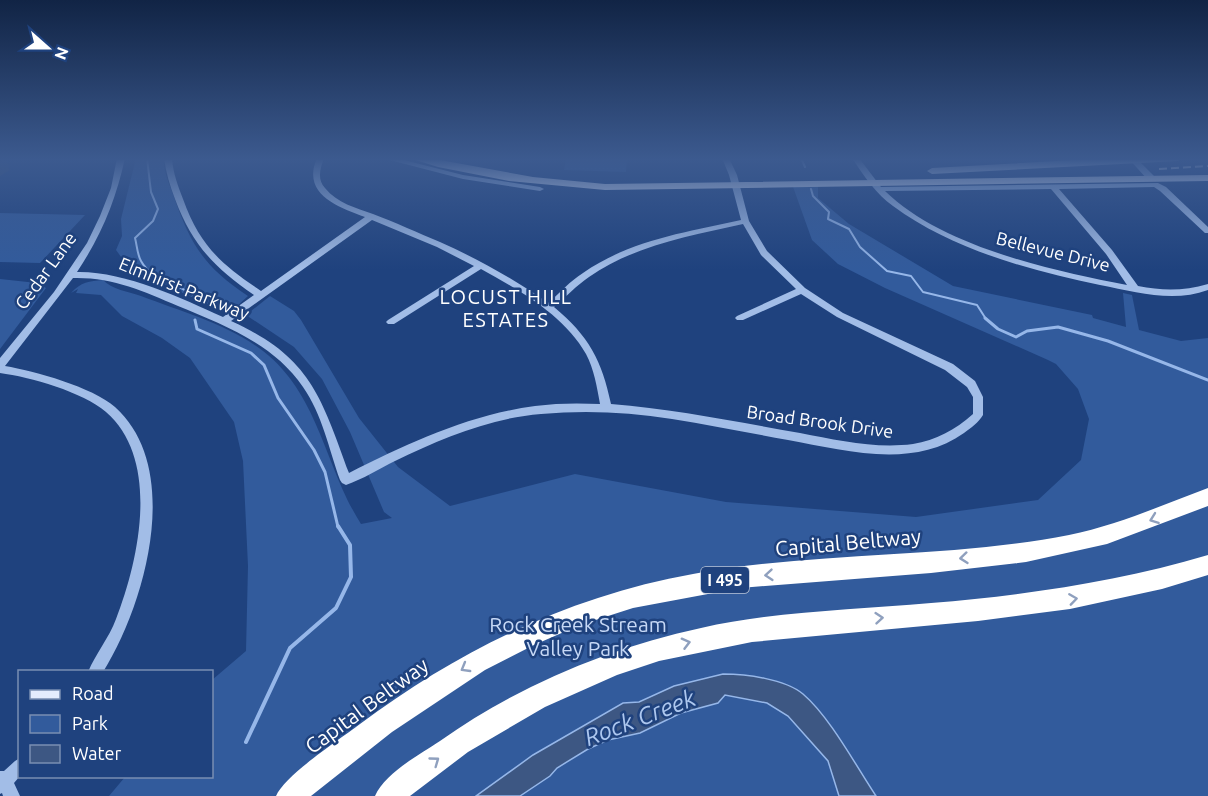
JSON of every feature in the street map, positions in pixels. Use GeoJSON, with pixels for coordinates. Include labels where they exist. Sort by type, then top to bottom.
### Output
{"type":"FeatureCollection","features":[{"type":"Feature","properties":{"kind":"highway","name":"Capital Beltway"},"geometry":{"type":"LineString","coordinates":[[290,796],[350,746],[430,688],[501,647],[562,620],[628,599],[692,585],[760,576],[1003,554],[1071,544],[1125,530],[1208,497]]}},
{"type":"Feature","properties":{"kind":"highway"},"geometry":{"type":"LineString","coordinates":[[389,796],[462,742],[525,704],[579,678],[645,654],[703,639],[774,628],[1039,604],[1107,595],[1167,580],[1208,566]]}},
{"type":"Feature","properties":{"kind":"street","name":"Cedar Lane"},"geometry":{"type":"LineString","coordinates":[[0,367],[91,244],[110,195]]}},
{"type":"Feature","properties":{"kind":"street"},"geometry":{"type":"LineString","coordinates":[[178,195],[191,233],[213,260],[260,295]]}},
{"type":"Feature","properties":{"kind":"street"},"geometry":{"type":"LineString","coordinates":[[328,195],[439,244],[548,308],[588,349],[601,375],[606,407]]}},
{"type":"Feature","properties":{"kind":"street","name":"Broad Brook Drive"},"geometry":{"type":"LineString","coordinates":[[346,480],[411,447],[476,422],[538,410],[606,407],[830,443],[899,449],[929,445],[964,430],[978,415],[978,397],[971,384],[949,367],[840,315],[801,290],[764,254],[745,221],[738,195]]}},
{"type":"Feature","properties":{"kind":"street","name":"Bellevue Drive"},"geometry":{"type":"LineString","coordinates":[[887,195],[900,208],[940,232],[1021,265],[1135,289],[1170,293],[1195,292],[1208,287]]}},
{"type":"Feature","properties":{"kind":"street"},"geometry":{"type":"LineString","coordinates":[[1061,195],[1109,252],[1135,289]]}},
{"type":"Feature","properties":{"kind":"street"},"geometry":{"type":"LineString","coordinates":[[1170,195],[1208,231]]}},
{"type":"Feature","properties":{"kind":"street"},"geometry":{"type":"LineString","coordinates":[[226,320],[372,216]]}},
{"type":"Feature","properties":{"kind":"street"},"geometry":{"type":"LineString","coordinates":[[548,308],[586,275],[630,250],[677,235],[745,221]]}},
{"type":"Feature","properties":{"kind":"street"},"geometry":{"type":"LineString","coordinates":[[391,322],[480,266]]}},
{"type":"Feature","properties":{"kind":"street","name":"Elmhirst Parkway"},"geometry":{"type":"LineString","coordinates":[[70,275],[115,277],[226,320],[257,337],[291,366],[307,384],[346,480]]}},
{"type":"Feature","properties":{"kind":"street"},"geometry":{"type":"LineString","coordinates":[[740,318],[801,290]]}},
{"type":"Feature","properties":{"kind":"street"},"geometry":{"type":"LineString","coordinates":[[0,367],[85,394],[105,405],[133,437],[145,469],[145,513],[138,580],[123,623],[96,670]]}},
{"type":"Feature","properties":{"kind":"street"},"geometry":{"type":"LineString","coordinates":[[12,796],[1,781],[18,768]]}},
{"type":"Feature","properties":{"kind":"green space"},"geometry":{"type":"Polygon","coordinates":[[[127,195],[173,195],[200,253],[220,275],[248,296],[235,308],[218,309],[130,269],[116,250],[122,236],[121,219],[127,195]]]}},
{"type":"Feature","properties":{"kind":"green space","name":"Rock Creek Stream Valley Park"},"geometry":{"type":"Polygon","coordinates":[[[796,195],[818,195],[818,198],[849,224],[953,286],[1092,315],[1093,318],[1126,327],[1123,293],[1132,295],[1139,330],[1181,341],[1208,338],[1208,796],[109,796],[124,778],[213,778],[213,679],[246,651],[248,566],[243,461],[234,422],[190,358],[162,338],[122,316],[101,295],[76,293],[78,289],[71,293],[78,286],[103,280],[115,288],[186,312],[231,331],[259,348],[295,385],[308,407],[348,502],[361,524],[392,518],[384,512],[350,432],[322,379],[294,347],[246,315],[270,296],[294,311],[301,320],[359,418],[398,467],[450,506],[575,474],[726,502],[916,517],[1038,500],[1081,460],[1089,419],[1078,389],[1056,364],[885,288],[838,264],[812,240],[796,195]]]}},
{"type":"Feature","properties":{"kind":"green space"},"geometry":{"type":"Polygon","coordinates":[[[0,213],[85,215],[40,263],[0,262],[0,213]]]}},
{"type":"Feature","properties":{"kind":"green space"},"geometry":{"type":"Polygon","coordinates":[[[0,279],[37,283],[46,288],[0,349],[0,279]]]}},
{"type":"Feature","properties":{"kind":"water","name":"Rock Creek"},"geometry":{"type":"Polygon","coordinates":[[[723,674],[754,676],[776,681],[803,694],[833,728],[876,796],[839,796],[828,761],[788,716],[767,703],[725,695],[718,703],[681,713],[640,733],[608,740],[588,749],[557,768],[550,776],[520,796],[476,796],[533,755],[623,703],[639,702],[674,686],[723,674]]]}},
{"type":"Feature","properties":{"kind":"waterway"},"geometry":{"type":"LineString","coordinates":[[152,195],[158,209],[153,221],[135,238],[140,258],[152,274],[185,290],[199,300]]}},
{"type":"Feature","properties":{"kind":"waterway"},"geometry":{"type":"LineString","coordinates":[[813,195],[829,212],[828,219],[849,229],[860,247],[887,271],[911,276],[923,292],[977,305],[986,319]]}},
{"type":"Feature","properties":{"kind":"waterway"},"geometry":{"type":"LineString","coordinates":[[986,319],[998,329],[1016,337],[1027,331],[1058,327],[1108,341],[1208,380]]}},
{"type":"Feature","properties":{"kind":"waterway"},"geometry":{"type":"LineString","coordinates":[[195,320],[197,329],[251,353],[264,365],[278,398],[314,450],[325,472],[338,527]]}},
{"type":"Feature","properties":{"kind":"waterway"},"geometry":{"type":"LineString","coordinates":[[246,742],[290,648],[336,608],[351,577],[350,545],[338,526]]}},
{"type":"Feature","properties":{"kind":"district","name":"LOCUST HILL ESTATES"},"geometry":{"type":"Point","coordinates":[506,308]}}]}
